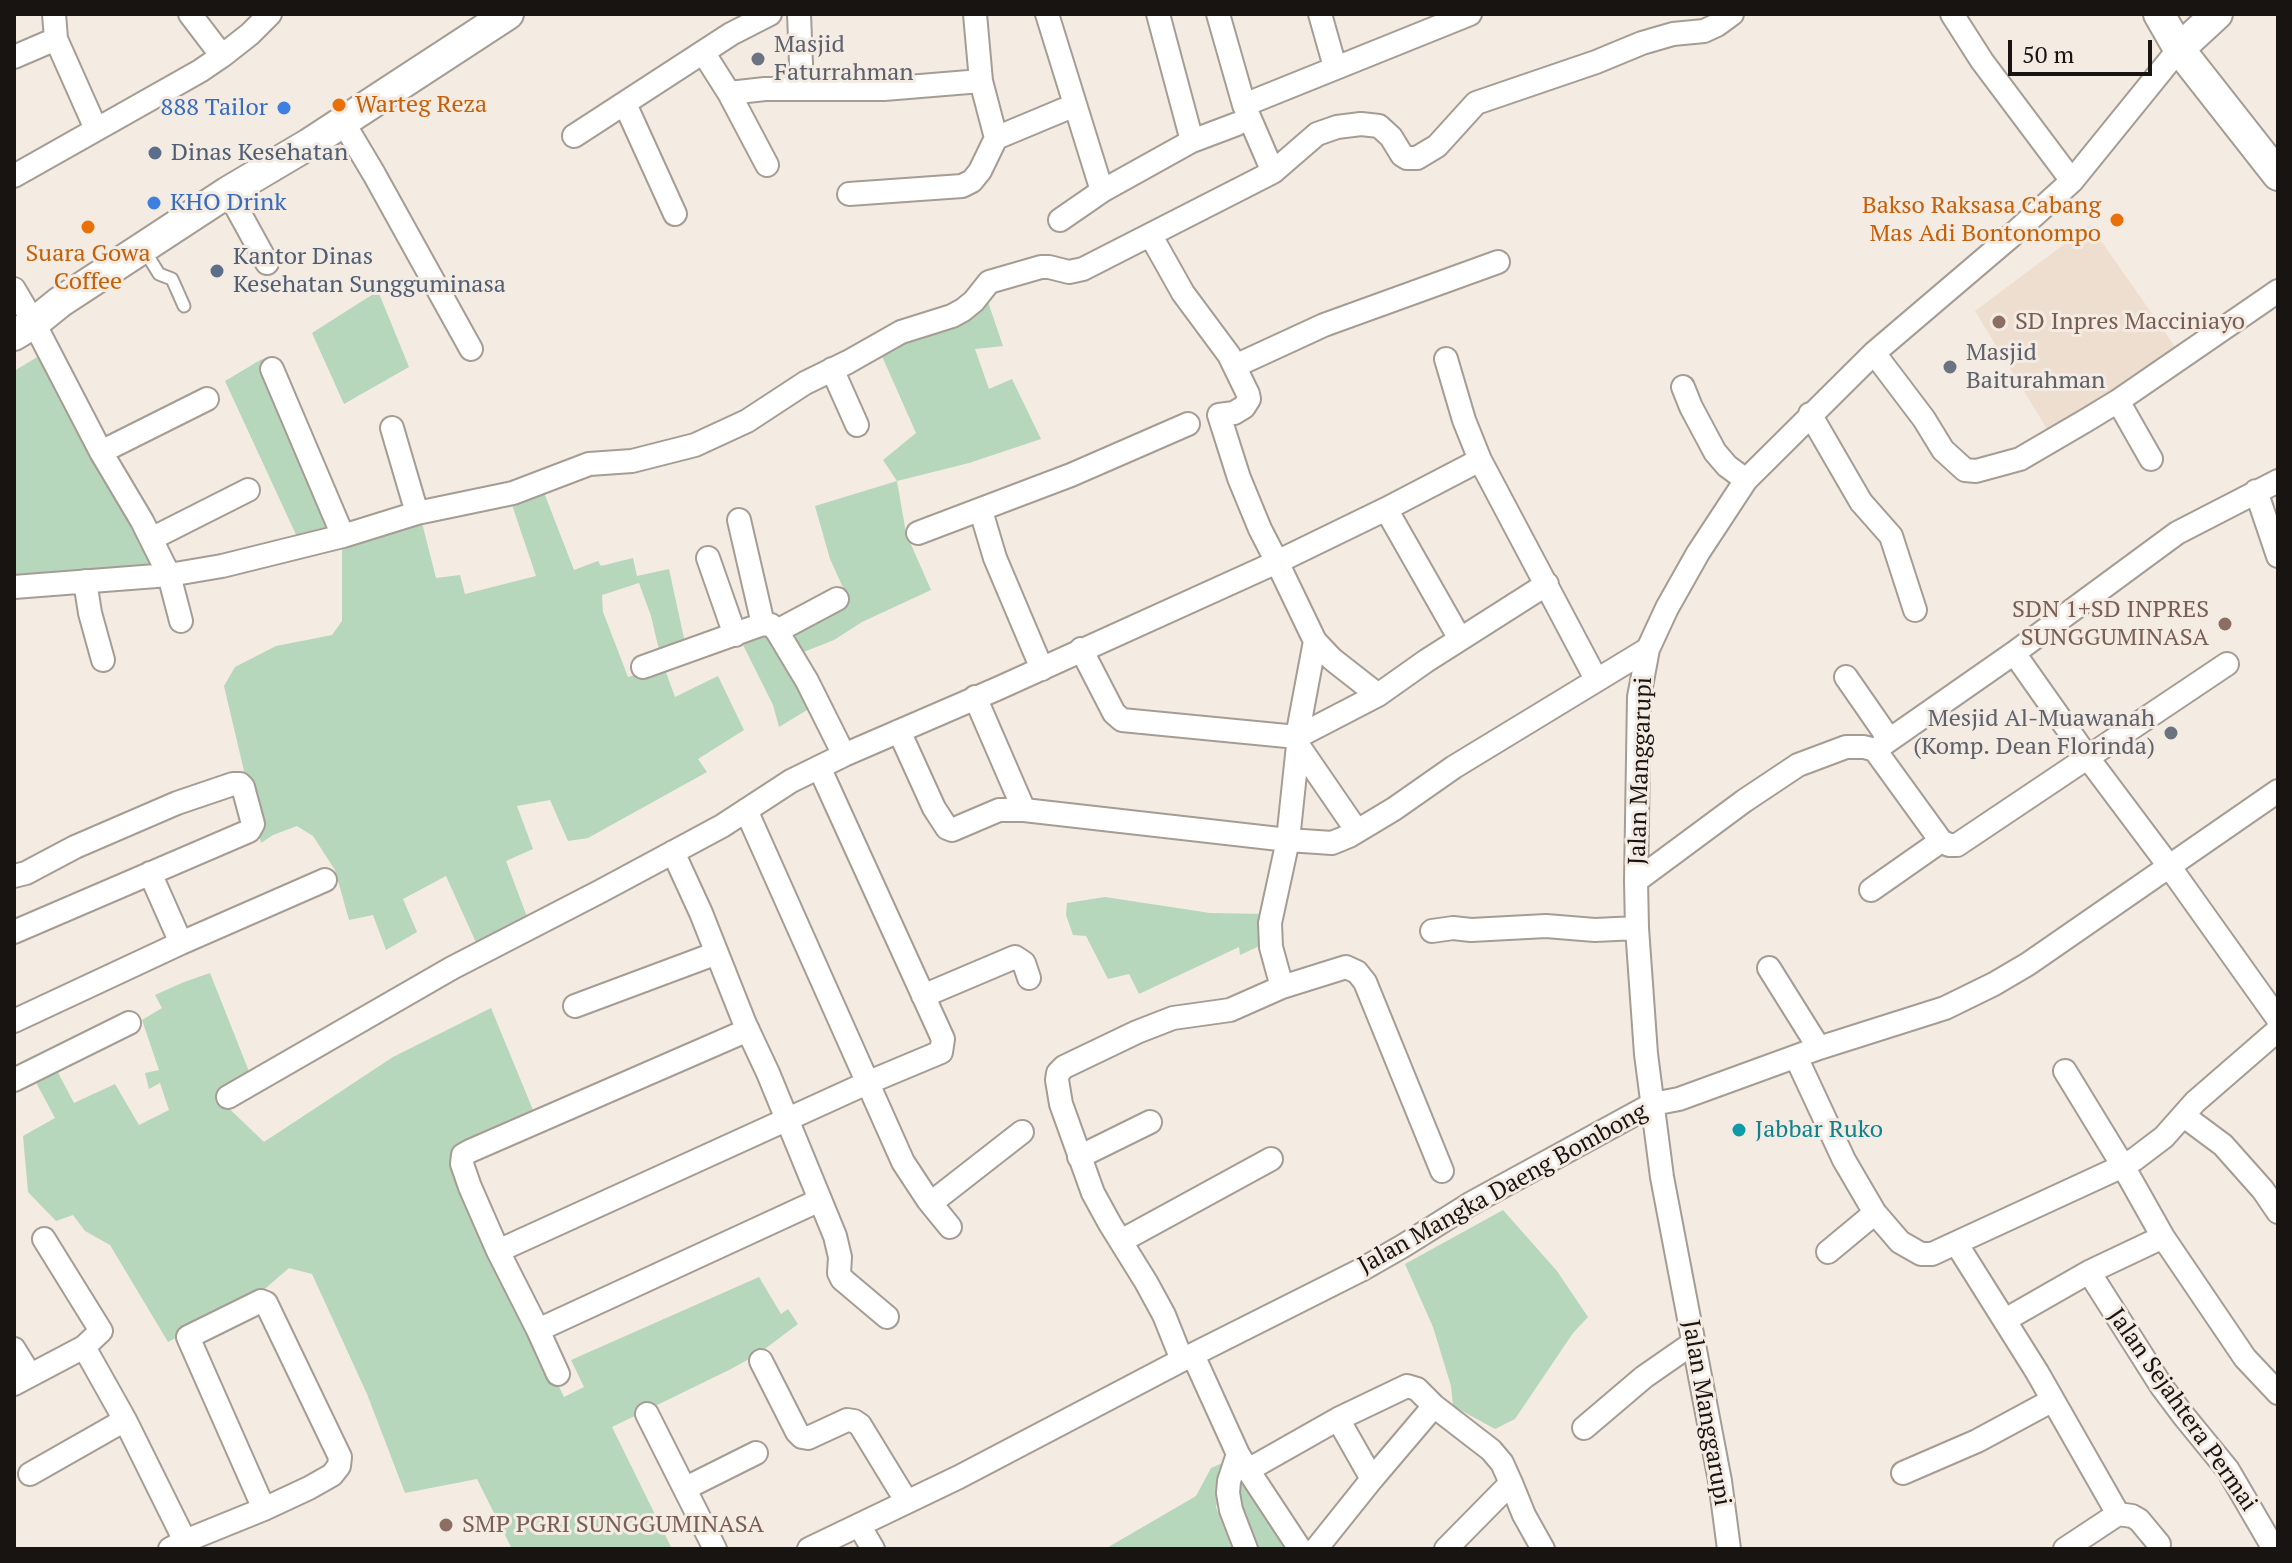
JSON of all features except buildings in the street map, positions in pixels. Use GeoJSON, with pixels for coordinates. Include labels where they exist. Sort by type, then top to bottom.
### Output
{"type":"FeatureCollection","features":[{"type":"Feature","properties":{"kind":"street"},"geometry":{"type":"LineString","coordinates":[[54,14],[56,39],[96,129]]}},
{"type":"Feature","properties":{"kind":"street"},"geometry":{"type":"LineString","coordinates":[[190,14],[222,56]]}},
{"type":"Feature","properties":{"kind":"street"},"geometry":{"type":"LineString","coordinates":[[14,176],[222,56],[270,14]]}},
{"type":"Feature","properties":{"kind":"street"},"geometry":{"type":"LineString","coordinates":[[24,329],[228,192],[343,122],[508,14]]}},
{"type":"Feature","properties":{"kind":"street"},"geometry":{"type":"LineString","coordinates":[[574,136],[731,34],[770,14]]}},
{"type":"Feature","properties":{"kind":"street"},"geometry":{"type":"LineString","coordinates":[[799,14],[802,89]]}},
{"type":"Feature","properties":{"kind":"street"},"geometry":{"type":"LineString","coordinates":[[849,194],[962,186],[972,181],[980,171],[996,138],[981,81],[975,14]]}},
{"type":"Feature","properties":{"kind":"street"},"geometry":{"type":"LineString","coordinates":[[1047,14],[1102,191]]}},
{"type":"Feature","properties":{"kind":"street"},"geometry":{"type":"LineString","coordinates":[[1158,14],[1192,141]]}},
{"type":"Feature","properties":{"kind":"street"},"geometry":{"type":"LineString","coordinates":[[1218,14],[1241,114],[1273,172]]}},
{"type":"Feature","properties":{"kind":"street"},"geometry":{"type":"LineString","coordinates":[[1320,14],[1335,67]]}},
{"type":"Feature","properties":{"kind":"street"},"geometry":{"type":"LineString","coordinates":[[1060,220],[1102,191],[1192,141],[1412,25],[1470,14]]}},
{"type":"Feature","properties":{"kind":"street"},"geometry":{"type":"LineString","coordinates":[[14,587],[169,575],[222,566],[343,536],[417,513],[513,493],[589,464],[632,461],[695,445],[747,421],[805,383],[901,332],[963,310],[989,282],[1041,267],[1074,272],[1151,236],[1273,172],[1317,134],[1337,127],[1361,124],[1379,126],[1391,137],[1402,155],[1417,158],[1437,146],[1476,103],[1642,43],[1673,34],[1704,31],[1732,14]]}},
{"type":"Feature","properties":{"kind":"street"},"geometry":{"type":"LineString","coordinates":[[1952,14],[1982,61],[2072,181]]}},
{"type":"Feature","properties":{"kind":"street"},"geometry":{"type":"LineString","coordinates":[[2159,14],[2179,49],[2278,175]]}},
{"type":"Feature","properties":{"kind":"street"},"geometry":{"type":"LineString","coordinates":[[2179,49],[2217,14]]}},
{"type":"Feature","properties":{"kind":"street"},"geometry":{"type":"LineString","coordinates":[[14,57],[56,39]]}},
{"type":"Feature","properties":{"kind":"street","name":"Jalan Manggarupi"},"geometry":{"type":"LineString","coordinates":[[1729,1549],[1720,1481],[1662,1177],[1646,1054],[1636,881],[1639,697],[1648,649],[1698,553],[1746,480],[1874,353],[2072,181],[2179,49]]}},
{"type":"Feature","properties":{"kind":"street"},"geometry":{"type":"LineString","coordinates":[[703,52],[729,93],[767,165]]}},
{"type":"Feature","properties":{"kind":"street"},"geometry":{"type":"LineString","coordinates":[[729,93],[765,89],[872,89],[981,81]]}},
{"type":"Feature","properties":{"kind":"street"},"geometry":{"type":"LineString","coordinates":[[625,104],[675,214]]}},
{"type":"Feature","properties":{"kind":"street"},"geometry":{"type":"LineString","coordinates":[[996,138],[1075,105]]}},
{"type":"Feature","properties":{"kind":"street"},"geometry":{"type":"LineString","coordinates":[[343,122],[471,349]]}},
{"type":"Feature","properties":{"kind":"street"},"geometry":{"type":"LineString","coordinates":[[228,192],[267,263]]}},
{"type":"Feature","properties":{"kind":"street"},"geometry":{"type":"LineString","coordinates":[[1151,236],[1183,293],[1232,362],[1248,394],[1247,404],[1234,413],[1219,415],[1239,478],[1260,529],[1315,641],[1332,659],[1378,695]]}},
{"type":"Feature","properties":{"kind":"street"},"geometry":{"type":"LineString","coordinates":[[1232,362],[1498,262]]}},
{"type":"Feature","properties":{"kind":"street"},"geometry":{"type":"LineString","coordinates":[[14,289],[24,329],[151,539],[169,575],[181,621]]}},
{"type":"Feature","properties":{"kind":"street"},"geometry":{"type":"LineString","coordinates":[[1874,353],[1924,419],[1943,450],[1969,471],[2020,459],[2118,401],[2278,291]]}},
{"type":"Feature","properties":{"kind":"street"},"geometry":{"type":"LineString","coordinates":[[1446,359],[1456,397],[1480,460],[1596,679]]}},
{"type":"Feature","properties":{"kind":"street"},"geometry":{"type":"LineString","coordinates":[[272,369],[343,536]]}},
{"type":"Feature","properties":{"kind":"street"},"geometry":{"type":"LineString","coordinates":[[832,369],[857,425]]}},
{"type":"Feature","properties":{"kind":"street"},"geometry":{"type":"LineString","coordinates":[[1683,387],[1715,452],[1746,480]]}},
{"type":"Feature","properties":{"kind":"street"},"geometry":{"type":"LineString","coordinates":[[101,452],[207,399]]}},
{"type":"Feature","properties":{"kind":"street"},"geometry":{"type":"LineString","coordinates":[[2118,401],[2151,459]]}},
{"type":"Feature","properties":{"kind":"street"},"geometry":{"type":"LineString","coordinates":[[1810,414],[1861,502],[1891,536],[1915,610]]}},
{"type":"Feature","properties":{"kind":"street"},"geometry":{"type":"LineString","coordinates":[[918,533],[1071,475],[1188,424]]}},
{"type":"Feature","properties":{"kind":"street"},"geometry":{"type":"LineString","coordinates":[[392,428],[417,513]]}},
{"type":"Feature","properties":{"kind":"street"},"geometry":{"type":"LineString","coordinates":[[228,1097],[452,968],[673,852],[791,781],[1277,562],[1480,460]]}},
{"type":"Feature","properties":{"kind":"street"},"geometry":{"type":"LineString","coordinates":[[1636,881],[1798,765],[1846,747],[1882,744],[2014,653],[2177,533],[2278,481]]}},
{"type":"Feature","properties":{"kind":"street"},"geometry":{"type":"LineString","coordinates":[[151,539],[248,490]]}},
{"type":"Feature","properties":{"kind":"street"},"geometry":{"type":"LineString","coordinates":[[2256,491],[2278,556]]}},
{"type":"Feature","properties":{"kind":"street"},"geometry":{"type":"LineString","coordinates":[[1386,509],[1460,639]]}},
{"type":"Feature","properties":{"kind":"street"},"geometry":{"type":"LineString","coordinates":[[981,511],[995,558],[1042,669]]}},
{"type":"Feature","properties":{"kind":"street"},"geometry":{"type":"LineString","coordinates":[[739,520],[770,628],[807,681],[844,755]]}},
{"type":"Feature","properties":{"kind":"street"},"geometry":{"type":"LineString","coordinates":[[708,558],[735,635]]}},
{"type":"Feature","properties":{"kind":"street"},"geometry":{"type":"LineString","coordinates":[[85,581],[103,660]]}},
{"type":"Feature","properties":{"kind":"street"},"geometry":{"type":"LineString","coordinates":[[1081,649],[1114,713],[1122,720],[1298,741],[1378,695],[1547,584]]}},
{"type":"Feature","properties":{"kind":"street"},"geometry":{"type":"LineString","coordinates":[[643,667],[735,635],[770,628],[837,599]]}},
{"type":"Feature","properties":{"kind":"street"},"geometry":{"type":"LineString","coordinates":[[1282,987],[1271,947],[1270,923],[1288,840],[1298,741],[1315,641]]}},
{"type":"Feature","properties":{"kind":"street"},"geometry":{"type":"LineString","coordinates":[[899,731],[934,808],[947,828],[952,830],[999,810],[1024,810],[1332,843],[1394,809],[1454,767],[1648,649]]}},
{"type":"Feature","properties":{"kind":"street"},"geometry":{"type":"LineString","coordinates":[[2014,653],[2278,1019]]}},
{"type":"Feature","properties":{"kind":"street"},"geometry":{"type":"LineString","coordinates":[[1846,677],[1882,744],[1941,841],[1957,845],[2227,664]]}},
{"type":"Feature","properties":{"kind":"street"},"geometry":{"type":"LineString","coordinates":[[975,697],[1024,810]]}},
{"type":"Feature","properties":{"kind":"street"},"geometry":{"type":"LineString","coordinates":[[1298,741],[1357,831]]}},
{"type":"Feature","properties":{"kind":"street"},"geometry":{"type":"LineString","coordinates":[[498,1251],[941,1052],[943,1039],[819,767]]}},
{"type":"Feature","properties":{"kind":"street"},"geometry":{"type":"LineString","coordinates":[[14,876],[177,803],[233,784],[240,784],[252,817],[253,824],[249,831],[14,932]]}},
{"type":"Feature","properties":{"kind":"street","name":"Jalan Mangka Daeng Bombong"},"geometry":{"type":"LineString","coordinates":[[809,1549],[1361,1270],[1470,1204],[1653,1104],[1679,1099],[1819,1048],[1945,1008],[1994,984],[2028,964],[2278,791]]}},
{"type":"Feature","properties":{"kind":"street"},"geometry":{"type":"LineString","coordinates":[[746,810],[903,1162],[950,1227]]}},
{"type":"Feature","properties":{"kind":"street"},"geometry":{"type":"LineString","coordinates":[[1871,890],[1941,841]]}},
{"type":"Feature","properties":{"kind":"street"},"geometry":{"type":"LineString","coordinates":[[673,852],[820,1200],[838,1248],[839,1273],[887,1317]]}},
{"type":"Feature","properties":{"kind":"street"},"geometry":{"type":"LineString","coordinates":[[150,873],[181,943]]}},
{"type":"Feature","properties":{"kind":"street"},"geometry":{"type":"LineString","coordinates":[[14,1021],[325,880]]}},
{"type":"Feature","properties":{"kind":"street"},"geometry":{"type":"LineString","coordinates":[[1432,931],[1546,926],[1595,930],[1637,928]]}},
{"type":"Feature","properties":{"kind":"street"},"geometry":{"type":"LineString","coordinates":[[575,1006],[717,953]]}},
{"type":"Feature","properties":{"kind":"street"},"geometry":{"type":"LineString","coordinates":[[923,996],[1015,957],[1024,963],[1029,978]]}},
{"type":"Feature","properties":{"kind":"street"},"geometry":{"type":"LineString","coordinates":[[1300,1549],[1243,1462],[1164,1315],[1103,1212],[1079,1157],[1061,1104],[1058,1073],[1064,1067],[1137,1032],[1173,1018],[1230,1010],[1282,987],[1346,967],[1357,972],[1365,982],[1442,1171]]}},
{"type":"Feature","properties":{"kind":"street"},"geometry":{"type":"LineString","coordinates":[[1769,968],[1819,1048]]}},
{"type":"Feature","properties":{"kind":"street"},"geometry":{"type":"LineString","coordinates":[[14,1080],[129,1023]]}},
{"type":"Feature","properties":{"kind":"street"},"geometry":{"type":"LineString","coordinates":[[558,1374],[498,1251],[462,1164],[463,1155],[748,1030]]}},
{"type":"Feature","properties":{"kind":"street"},"geometry":{"type":"LineString","coordinates":[[1796,1057],[1844,1160],[1875,1213],[1900,1242],[1921,1254],[1932,1254],[2135,1159],[2164,1137],[2195,1102],[2278,1030]]}},
{"type":"Feature","properties":{"kind":"street"},"geometry":{"type":"LineString","coordinates":[[2065,1071],[2163,1237],[2245,1358],[2278,1393]]}},
{"type":"Feature","properties":{"kind":"street"},"geometry":{"type":"LineString","coordinates":[[2184,1116],[2223,1145],[2278,1212]]}},
{"type":"Feature","properties":{"kind":"street"},"geometry":{"type":"LineString","coordinates":[[1079,1157],[1150,1122]]}},
{"type":"Feature","properties":{"kind":"street"},"geometry":{"type":"LineString","coordinates":[[931,1203],[1022,1132]]}},
{"type":"Feature","properties":{"kind":"street"},"geometry":{"type":"LineString","coordinates":[[1121,1241],[1271,1159]]}},
{"type":"Feature","properties":{"kind":"street"},"geometry":{"type":"LineString","coordinates":[[538,1330],[820,1200]]}},
{"type":"Feature","properties":{"kind":"street"},"geometry":{"type":"LineString","coordinates":[[1828,1252],[1875,1213]]}},
{"type":"Feature","properties":{"kind":"street"},"geometry":{"type":"LineString","coordinates":[[2005,1320],[2089,1272],[2163,1237]]}},
{"type":"Feature","properties":{"kind":"street"},"geometry":{"type":"LineString","coordinates":[[14,1349],[22,1380],[84,1347],[96,1337],[100,1328],[44,1239]]}},
{"type":"Feature","properties":{"kind":"street"},"geometry":{"type":"LineString","coordinates":[[1956,1243],[2053,1400],[2118,1514]]}},
{"type":"Feature","properties":{"kind":"street","name":"Jalan Sejahtera Permai"},"geometry":{"type":"LineString","coordinates":[[2089,1272],[2162,1387],[2228,1470],[2274,1549]]}},
{"type":"Feature","properties":{"kind":"street"},"geometry":{"type":"LineString","coordinates":[[84,1347],[125,1420],[178,1545],[264,1509],[332,1475],[339,1466],[340,1457],[266,1303],[261,1301],[188,1337],[264,1509]]}},
{"type":"Feature","properties":{"kind":"street"},"geometry":{"type":"LineString","coordinates":[[1584,1428],[1644,1377],[1693,1343]]}},
{"type":"Feature","properties":{"kind":"street"},"geometry":{"type":"LineString","coordinates":[[761,1361],[802,1437],[808,1438],[847,1420],[854,1421],[860,1425],[907,1502]]}},
{"type":"Feature","properties":{"kind":"street"},"geometry":{"type":"LineString","coordinates":[[1246,1549],[1228,1493],[1229,1481],[1243,1462],[1407,1386],[1417,1389],[1491,1450],[1502,1463],[1524,1515],[1543,1549]]}},
{"type":"Feature","properties":{"kind":"street"},"geometry":{"type":"LineString","coordinates":[[1903,1473],[1977,1441],[2053,1400]]}},
{"type":"Feature","properties":{"kind":"street"},"geometry":{"type":"LineString","coordinates":[[1316,1549],[1434,1406]]}},
{"type":"Feature","properties":{"kind":"street"},"geometry":{"type":"LineString","coordinates":[[647,1414],[715,1549]]}},
{"type":"Feature","properties":{"kind":"street"},"geometry":{"type":"LineString","coordinates":[[1338,1419],[1372,1479]]}},
{"type":"Feature","properties":{"kind":"street"},"geometry":{"type":"LineString","coordinates":[[30,1474],[125,1420]]}},
{"type":"Feature","properties":{"kind":"street"},"geometry":{"type":"LineString","coordinates":[[686,1488],[756,1453]]}},
{"type":"Feature","properties":{"kind":"street"},"geometry":{"type":"LineString","coordinates":[[1446,1549],[1511,1483]]}},
{"type":"Feature","properties":{"kind":"street"},"geometry":{"type":"LineString","coordinates":[[2065,1549],[2118,1514],[2139,1520],[2159,1544]]}},
{"type":"Feature","properties":{"kind":"street"},"geometry":{"type":"LineString","coordinates":[[859,1525],[873,1549]]}},
{"type":"Feature","properties":{"kind":"lane"},"geometry":{"type":"LineString","coordinates":[[143,248],[159,274],[172,279],[184,306]]}},
{"type":"Feature","properties":{"kind":"shaded area"},"geometry":{"type":"Polygon","coordinates":[[[2090,225],[2185,361],[2055,442],[1975,311],[2090,225]]]}},
{"type":"Feature","properties":{"kind":"green space"},"geometry":{"type":"Polygon","coordinates":[[[378,291],[409,367],[344,404],[312,333],[378,291]]]}},
{"type":"Feature","properties":{"kind":"green space"},"geometry":{"type":"Polygon","coordinates":[[[987,299],[1003,346],[975,349],[989,389],[1012,379],[1041,439],[969,463],[897,481],[883,460],[916,433],[881,354],[987,299]]]}},
{"type":"Feature","properties":{"kind":"green space"},"geometry":{"type":"Polygon","coordinates":[[[44,353],[155,567],[14,579],[14,371],[44,353]]]}},
{"type":"Feature","properties":{"kind":"green space"},"geometry":{"type":"Polygon","coordinates":[[[262,359],[334,533],[298,539],[225,381],[262,359]]]}},
{"type":"Feature","properties":{"kind":"green space"},"geometry":{"type":"Polygon","coordinates":[[[897,481],[906,533],[931,590],[862,622],[834,640],[801,653],[791,622],[845,592],[830,559],[815,506],[897,481]]]}},
{"type":"Feature","properties":{"kind":"green space"},"geometry":{"type":"Polygon","coordinates":[[[543,490],[574,570],[598,561],[601,566],[633,558],[637,576],[669,569],[685,643],[659,650],[639,583],[602,595],[603,612],[628,677],[664,667],[675,697],[718,676],[744,730],[698,759],[707,772],[588,838],[568,841],[550,800],[517,806],[533,849],[506,861],[529,922],[478,947],[446,876],[403,899],[417,932],[386,950],[373,915],[349,920],[335,870],[313,836],[297,826],[261,843],[224,686],[235,667],[276,646],[332,635],[342,621],[342,549],[422,523],[436,578],[460,575],[465,594],[536,576],[511,502],[543,490]]]}},
{"type":"Feature","properties":{"kind":"green space"},"geometry":{"type":"Polygon","coordinates":[[[760,633],[773,635],[812,707],[779,727],[773,705],[741,641],[760,633]]]}},
{"type":"Feature","properties":{"kind":"green space"},"geometry":{"type":"Polygon","coordinates":[[[1105,897],[1210,913],[1264,914],[1266,943],[1240,955],[1239,947],[1139,994],[1129,974],[1108,979],[1086,936],[1073,935],[1066,915],[1067,903],[1105,897]]]}},
{"type":"Feature","properties":{"kind":"green space"},"geometry":{"type":"Polygon","coordinates":[[[210,973],[250,1074],[216,1096],[264,1142],[393,1057],[491,1008],[533,1110],[453,1150],[522,1311],[564,1397],[584,1387],[571,1360],[759,1277],[781,1314],[788,1309],[798,1324],[758,1354],[612,1427],[672,1549],[512,1549],[477,1479],[405,1493],[367,1394],[312,1274],[289,1268],[259,1294],[168,1342],[110,1245],[85,1231],[73,1215],[56,1221],[28,1192],[23,1136],[55,1118],[32,1075],[54,1065],[74,1103],[115,1084],[139,1125],[169,1110],[160,1083],[149,1089],[145,1073],[159,1070],[142,1020],[162,1008],[155,995],[210,973]]]}},
{"type":"Feature","properties":{"kind":"green space"},"geometry":{"type":"Polygon","coordinates":[[[1503,1210],[1557,1271],[1588,1317],[1573,1333],[1515,1419],[1495,1429],[1453,1406],[1451,1386],[1433,1327],[1405,1264],[1503,1210]]]}},
{"type":"Feature","properties":{"kind":"green space"},"geometry":{"type":"Polygon","coordinates":[[[1227,1461],[1216,1507],[1232,1549],[1105,1549],[1196,1496],[1211,1468],[1227,1461]]]}},
{"type":"Feature","properties":{"kind":"green space"},"geometry":{"type":"Polygon","coordinates":[[[1239,1468],[1293,1549],[1255,1549],[1235,1496],[1239,1468]]]}},
{"type":"Feature","properties":{"kind":"place","name":"Masjid Faturrahman"},"geometry":{"type":"Point","coordinates":[758,59]}},
{"type":"Feature","properties":{"kind":"place","name":"Warteg Reza"},"geometry":{"type":"Point","coordinates":[339,105]}},
{"type":"Feature","properties":{"kind":"place","name":"888 Tailor"},"geometry":{"type":"Point","coordinates":[284,108]}},
{"type":"Feature","properties":{"kind":"place","name":"Dinas Kesehatan"},"geometry":{"type":"Point","coordinates":[155,153]}},
{"type":"Feature","properties":{"kind":"place","name":"KHO Drink"},"geometry":{"type":"Point","coordinates":[154,203]}},
{"type":"Feature","properties":{"kind":"place","name":"Bakso Raksasa Cabang Mas Adi Bontonompo"},"geometry":{"type":"Point","coordinates":[2117,220]}},
{"type":"Feature","properties":{"kind":"place","name":"Suara Gowa Coffee"},"geometry":{"type":"Point","coordinates":[88,227]}},
{"type":"Feature","properties":{"kind":"place","name":"Kantor Dinas Kesehatan Sungguminasa"},"geometry":{"type":"Point","coordinates":[217,271]}},
{"type":"Feature","properties":{"kind":"place","name":"SD Inpres Macciniayo"},"geometry":{"type":"Point","coordinates":[1999,322]}},
{"type":"Feature","properties":{"kind":"place","name":"Masjid Baiturahman"},"geometry":{"type":"Point","coordinates":[1950,367]}},
{"type":"Feature","properties":{"kind":"place","name":"SDN 1+SD INPRES SUNGGUMINASA"},"geometry":{"type":"Point","coordinates":[2225,624]}},
{"type":"Feature","properties":{"kind":"place","name":"Mesjid Al-Muawanah (Komp. Dean Florinda)"},"geometry":{"type":"Point","coordinates":[2171,733]}},
{"type":"Feature","properties":{"kind":"place","name":"Jabbar Ruko"},"geometry":{"type":"Point","coordinates":[1739,1130]}},
{"type":"Feature","properties":{"kind":"place","name":"SMP PGRI SUNGGUMINASA"},"geometry":{"type":"Point","coordinates":[446,1525]}}]}
